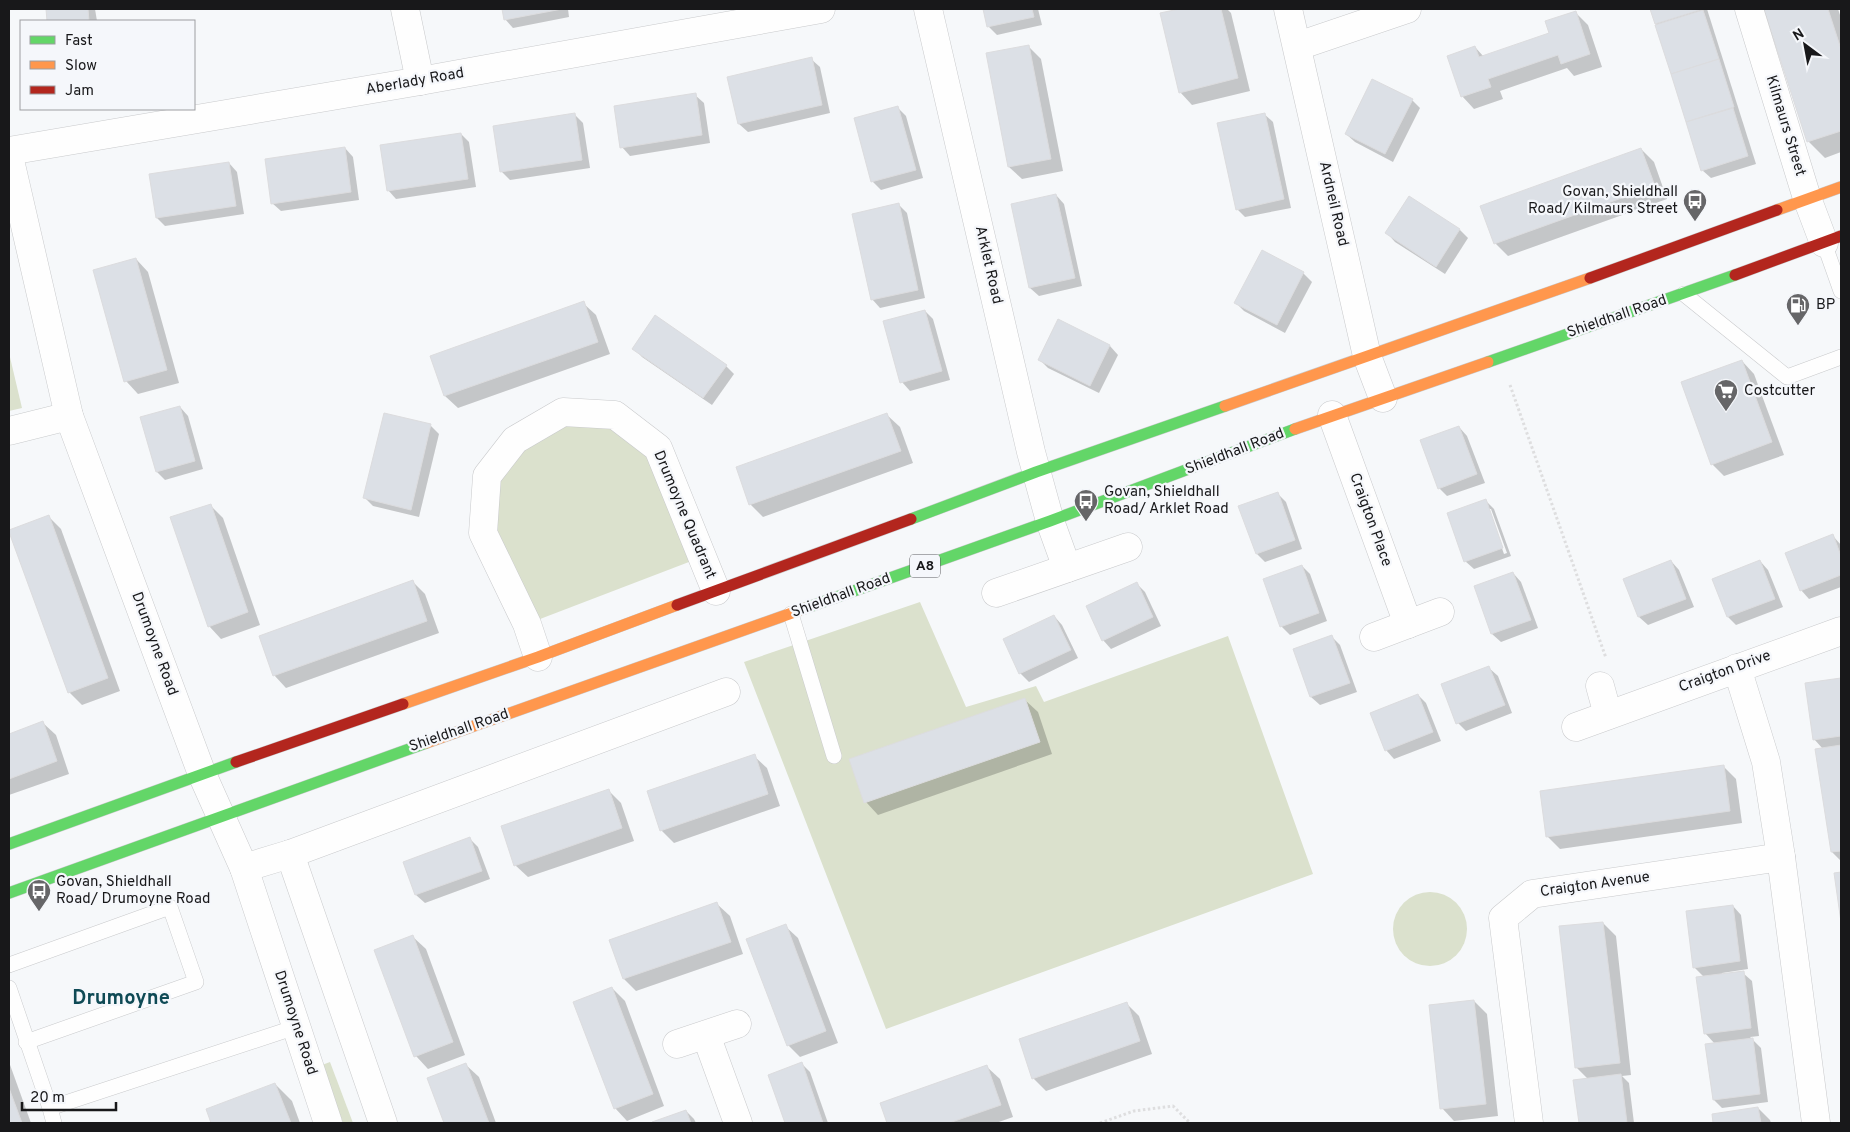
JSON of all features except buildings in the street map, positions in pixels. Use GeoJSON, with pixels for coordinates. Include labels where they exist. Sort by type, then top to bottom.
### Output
{"type":"FeatureCollection","features":[{"type":"Feature","properties":{"kind":"main road"},"geometry":{"type":"LineString","coordinates":[[9,844],[202,774],[538,657],[1036,472],[1485,316],[1841,187]]}},
{"type":"Feature","properties":{"kind":"main road","name":"Shieldhall Road"},"geometry":{"type":"LineString","coordinates":[[9,893],[220,816],[1050,521],[1332,415],[1684,294],[1833,239]]}},
{"type":"Feature","properties":{"kind":"street"},"geometry":{"type":"LineString","coordinates":[[405,9],[420,81]]}},
{"type":"Feature","properties":{"kind":"street","name":"Aberlady Road"},"geometry":{"type":"LineString","coordinates":[[9,151],[420,81],[821,9]]}},
{"type":"Feature","properties":{"kind":"street","name":"Arklet Road"},"geometry":{"type":"LineString","coordinates":[[928,9],[1036,472],[1050,521],[1067,568]]}},
{"type":"Feature","properties":{"kind":"street","name":"Ardneil Road"},"geometry":{"type":"LineString","coordinates":[[1288,9],[1298,46],[1367,356],[1383,398]]}},
{"type":"Feature","properties":{"kind":"street"},"geometry":{"type":"LineString","coordinates":[[1298,46],[1405,9]]}},
{"type":"Feature","properties":{"kind":"street","name":"Kilmaurs Street"},"geometry":{"type":"LineString","coordinates":[[1749,9],[1807,198],[1833,239]]}},
{"type":"Feature","properties":{"kind":"street","name":"Drumoyne Road"},"geometry":{"type":"LineString","coordinates":[[9,156],[69,416],[202,774],[244,868],[328,1123]]}},
{"type":"Feature","properties":{"kind":"street","name":"Drumoyne Quadrant"},"geometry":{"type":"LineString","coordinates":[[538,657],[527,624],[483,534],[487,476],[515,440],[563,412],[615,415],[658,448],[716,591]]}},
{"type":"Feature","properties":{"kind":"street","name":"Craigton Place"},"geometry":{"type":"LineString","coordinates":[[1332,415],[1408,624]]}},
{"type":"Feature","properties":{"kind":"street"},"geometry":{"type":"LineString","coordinates":[[9,431],[69,416]]}},
{"type":"Feature","properties":{"kind":"street"},"geometry":{"type":"LineString","coordinates":[[996,593],[1128,547]]}},
{"type":"Feature","properties":{"kind":"street"},"geometry":{"type":"LineString","coordinates":[[1374,637],[1440,612]]}},
{"type":"Feature","properties":{"kind":"street","name":"Craigton Drive"},"geometry":{"type":"LineString","coordinates":[[1576,727],[1841,630]]}},
{"type":"Feature","properties":{"kind":"street"},"geometry":{"type":"LineString","coordinates":[[1736,668],[1766,762],[1781,857],[1816,1123]]}},
{"type":"Feature","properties":{"kind":"street"},"geometry":{"type":"LineString","coordinates":[[1600,686],[1608,715]]}},
{"type":"Feature","properties":{"kind":"street"},"geometry":{"type":"LineString","coordinates":[[244,868],[290,854],[726,692]]}},
{"type":"Feature","properties":{"kind":"street"},"geometry":{"type":"LineString","coordinates":[[290,854],[383,1123]]}},
{"type":"Feature","properties":{"kind":"street","name":"Craigton Avenue"},"geometry":{"type":"LineString","coordinates":[[1529,1123],[1503,918],[1532,894],[1781,857]]}},
{"type":"Feature","properties":{"kind":"street"},"geometry":{"type":"LineString","coordinates":[[677,1044],[737,1024]]}},
{"type":"Feature","properties":{"kind":"street"},"geometry":{"type":"LineString","coordinates":[[706,1035],[738,1123]]}},
{"type":"Feature","properties":{"kind":"lane"},"geometry":{"type":"LineString","coordinates":[[1833,239],[1841,291]]}},
{"type":"Feature","properties":{"kind":"lane"},"geometry":{"type":"LineString","coordinates":[[1684,294],[1787,378],[1841,357]]}},
{"type":"Feature","properties":{"kind":"lane"},"geometry":{"type":"LineString","coordinates":[[791,614],[834,756]]}},
{"type":"Feature","properties":{"kind":"lane"},"geometry":{"type":"LineString","coordinates":[[9,965],[170,907],[196,982],[26,1042]]}},
{"type":"Feature","properties":{"kind":"lane"},"geometry":{"type":"LineString","coordinates":[[9,988],[54,1123]]}},
{"type":"Feature","properties":{"kind":"lane"},"geometry":{"type":"LineString","coordinates":[[50,1108],[296,1027]]}},
{"type":"Feature","properties":{"kind":"path"},"geometry":{"type":"LineString","coordinates":[[1501,358],[1611,671],[1600,686]]}},
{"type":"Feature","properties":{"kind":"path"},"geometry":{"type":"LineString","coordinates":[[1100,1123],[1134,1112],[1173,1106],[1190,1123]]}},
{"type":"Feature","properties":{"kind":"green space"},"geometry":{"type":"Polygon","coordinates":[[[9,353],[22,408],[9,411],[9,353]]]}},
{"type":"Feature","properties":{"kind":"green space"},"geometry":{"type":"Polygon","coordinates":[[[563,412],[615,415],[658,448],[702,557],[527,624],[483,533],[487,476],[563,412]]]}},
{"type":"Feature","properties":{"kind":"green space"},"geometry":{"type":"Polygon","coordinates":[[[920,602],[966,707],[1036,686],[1044,702],[1228,636],[1313,874],[886,1029],[744,662],[920,602]]]}},
{"type":"Feature","properties":{"kind":"green space"},"geometry":{"type":"Polygon","coordinates":[[[1430,892],[1451,898],[1461,908],[1467,929],[1461,950],[1451,960],[1430,966],[1409,960],[1399,950],[1393,929],[1399,908],[1409,898],[1430,892]]]}},
{"type":"Feature","properties":{"kind":"green space"},"geometry":{"type":"Polygon","coordinates":[[[330,1062],[353,1123],[343,1123],[322,1065],[330,1062]]]}},
{"type":"Feature","properties":{"kind":"traffic: fast"},"geometry":{"type":"LineString","coordinates":[[1488,362],[1735,275]]}},
{"type":"Feature","properties":{"kind":"traffic: fast"},"geometry":{"type":"LineString","coordinates":[[911,519],[1036,472],[1225,406]]}},
{"type":"Feature","properties":{"kind":"traffic: fast"},"geometry":{"type":"LineString","coordinates":[[806,608],[1050,521],[1295,429]]}},
{"type":"Feature","properties":{"kind":"traffic: fast"},"geometry":{"type":"LineString","coordinates":[[9,893],[426,743]]}},
{"type":"Feature","properties":{"kind":"traffic: fast"},"geometry":{"type":"LineString","coordinates":[[9,844],[236,762]]}},
{"type":"Feature","properties":{"kind":"traffic: slow"},"geometry":{"type":"LineString","coordinates":[[1777,210],[1841,187]]}},
{"type":"Feature","properties":{"kind":"traffic: slow"},"geometry":{"type":"LineString","coordinates":[[1225,406],[1590,278]]}},
{"type":"Feature","properties":{"kind":"traffic: slow"},"geometry":{"type":"LineString","coordinates":[[1295,429],[1488,362]]}},
{"type":"Feature","properties":{"kind":"traffic: slow"},"geometry":{"type":"LineString","coordinates":[[403,704],[538,657],[677,605]]}},
{"type":"Feature","properties":{"kind":"traffic: slow"},"geometry":{"type":"LineString","coordinates":[[426,743],[806,608]]}},
{"type":"Feature","properties":{"kind":"traffic: jam"},"geometry":{"type":"LineString","coordinates":[[1590,278],[1777,210]]}},
{"type":"Feature","properties":{"kind":"traffic: jam"},"geometry":{"type":"LineString","coordinates":[[1735,275],[1841,236]]}},
{"type":"Feature","properties":{"kind":"traffic: jam"},"geometry":{"type":"LineString","coordinates":[[677,605],[911,519]]}},
{"type":"Feature","properties":{"kind":"traffic: jam"},"geometry":{"type":"LineString","coordinates":[[236,762],[403,704]]}},
{"type":"Feature","properties":{"kind":"place","name":"Govan, Shieldhall Road/ Kilmaurs Street"},"geometry":{"type":"Point","coordinates":[1695,222]}},
{"type":"Feature","properties":{"kind":"place","name":"BP"},"geometry":{"type":"Point","coordinates":[1798,326]}},
{"type":"Feature","properties":{"kind":"place","name":"Costcutter"},"geometry":{"type":"Point","coordinates":[1726,412]}},
{"type":"Feature","properties":{"kind":"place","name":"Govan, Shieldhall Road/ Arklet Road"},"geometry":{"type":"Point","coordinates":[1086,522]}},
{"type":"Feature","properties":{"kind":"place","name":"Govan, Shieldhall Road/ Drumoyne Road"},"geometry":{"type":"Point","coordinates":[39,912]}},
{"type":"Feature","properties":{"kind":"district","name":"Drumoyne"},"geometry":{"type":"Point","coordinates":[121,999]}}]}
